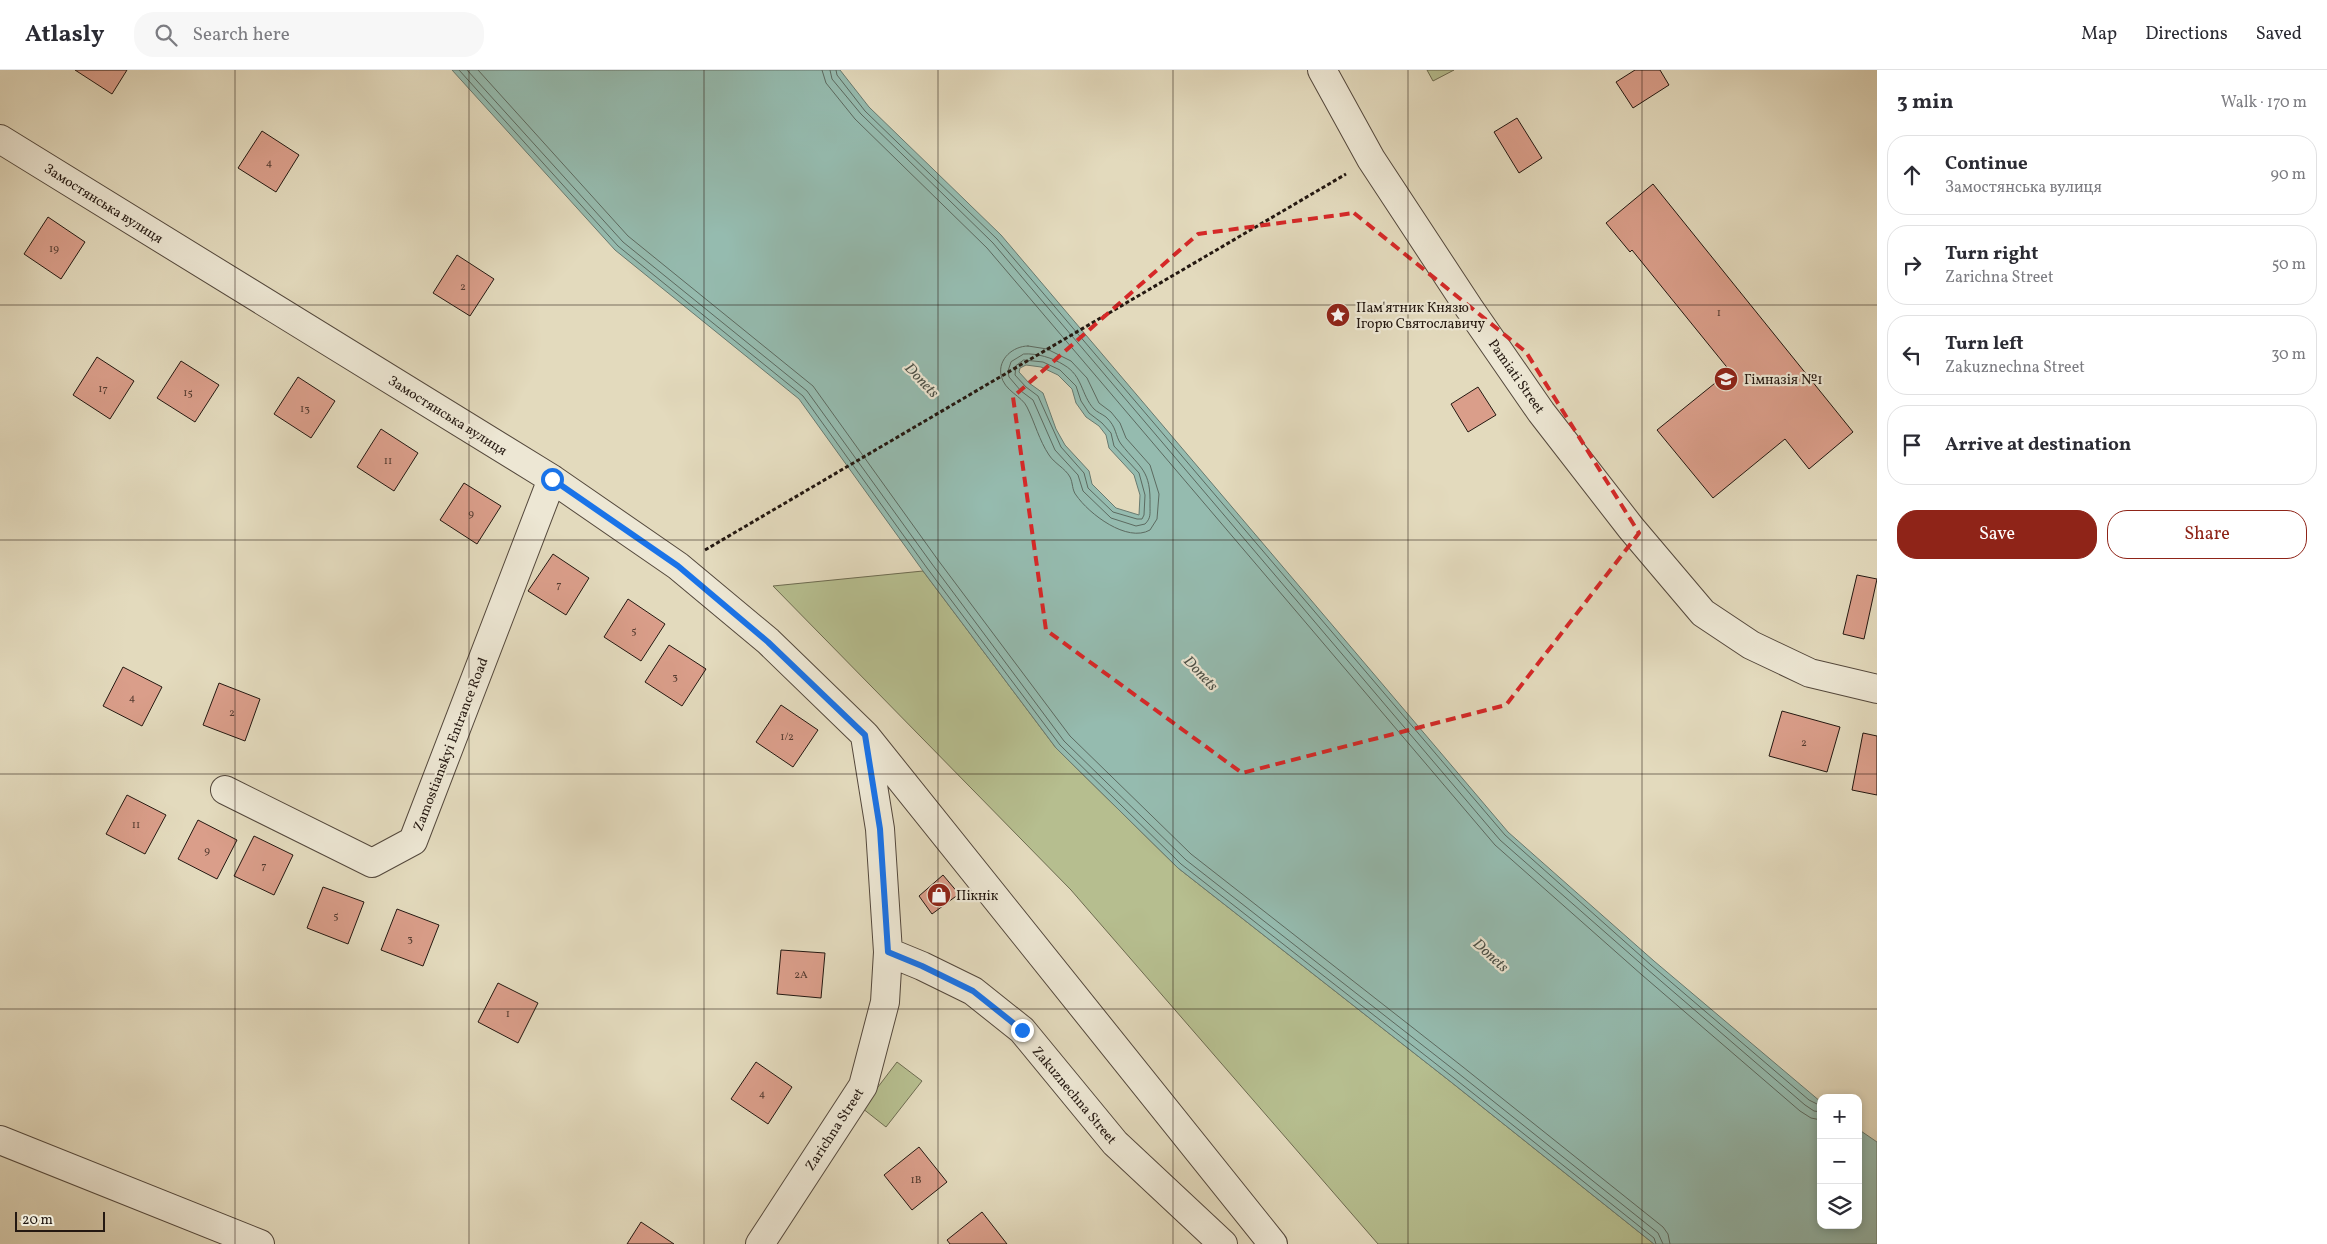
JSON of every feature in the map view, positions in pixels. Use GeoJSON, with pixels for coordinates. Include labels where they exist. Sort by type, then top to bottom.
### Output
{"type":"FeatureCollection","features":[{"type":"Feature","properties":{"kind":"street","name":"Pamiati Street"},"geometry":{"type":"LineString","coordinates":[[1322,70],[1371,159],[1469,308],[1542,412],[1632,528],[1704,614],[1751,646],[1810,673],[1877,689]]}},
{"type":"Feature","properties":{"kind":"street","name":"Замостянська вулиця"},"geometry":{"type":"LineString","coordinates":[[0,139],[552,479],[678,566],[768,642],[865,735],[1273,1244]]}},
{"type":"Feature","properties":{"kind":"street","name":"Zamostianskyi Entrance Road"},"geometry":{"type":"LineString","coordinates":[[225,790],[372,863],[413,841],[552,479]]}},
{"type":"Feature","properties":{"kind":"street","name":"Zarichna Street"},"geometry":{"type":"LineString","coordinates":[[760,1244],[863,1086],[885,1002],[888,952],[880,829],[865,735]]}},
{"type":"Feature","properties":{"kind":"street","name":"Zakuznechna Street"},"geometry":{"type":"LineString","coordinates":[[888,952],[973,991],[1022,1030],[1115,1143],[1223,1244]]}},
{"type":"Feature","properties":{"kind":"street"},"geometry":{"type":"LineString","coordinates":[[0,1140],[260,1244]]}},
{"type":"Feature","properties":{"kind":"path"},"geometry":{"type":"LineString","coordinates":[[678,566],[1371,159]]}},
{"type":"Feature","properties":{"kind":"highlighted area"},"geometry":{"type":"Polygon","coordinates":[[[1354,213],[1526,352],[1639,533],[1506,705],[1242,773],[1046,630],[1013,397],[1198,234],[1354,213]]]}},
{"type":"Feature","properties":{"kind":"green space"},"geometry":{"type":"Polygon","coordinates":[[[1427,70],[1454,70],[1433,81],[1427,70]]]}},
{"type":"Feature","properties":{"kind":"green space"},"geometry":{"type":"Polygon","coordinates":[[[923,571],[1056,748],[1178,868],[1654,1244],[1378,1244],[1071,890],[773,586],[923,571]]]}},
{"type":"Feature","properties":{"kind":"green space"},"geometry":{"type":"Polygon","coordinates":[[[897,1062],[922,1081],[886,1127],[862,1108],[897,1062]]]}},
{"type":"Feature","properties":{"kind":"water","name":"Donets"},"geometry":{"type":"Polygon","coordinates":[[[452,70],[840,70],[869,107],[1001,235],[1508,832],[1654,961],[1817,1099],[1817,1229],[1862,1229],[1862,1132],[1877,1142],[1877,1244],[1654,1244],[1178,868],[1056,748],[923,571],[799,399],[615,250],[452,70]],[[1026,365],[1020,368],[1019,372],[1029,383],[1043,393],[1056,429],[1065,445],[1089,471],[1092,484],[1116,508],[1139,515],[1140,495],[1134,475],[1109,448],[1106,435],[1099,426],[1086,417],[1076,403],[1072,389],[1058,375],[1041,367],[1026,365]]]}},
{"type":"Feature","properties":{"kind":"building"},"geometry":{"type":"Polygon","coordinates":[[[75,70],[127,70],[112,94],[75,70]]]}},
{"type":"Feature","properties":{"kind":"building"},"geometry":{"type":"Polygon","coordinates":[[[1635,70],[1660,70],[1669,85],[1633,108],[1616,82],[1635,70]]]}},
{"type":"Feature","properties":{"kind":"building"},"geometry":{"type":"Polygon","coordinates":[[[1517,118],[1542,158],[1519,173],[1494,132],[1517,118]]]}},
{"type":"Feature","properties":{"kind":"building"},"geometry":{"type":"Polygon","coordinates":[[[262,131],[299,155],[276,192],[238,168],[262,131]]]}},
{"type":"Feature","properties":{"kind":"building"},"geometry":{"type":"Polygon","coordinates":[[[1653,184],[1853,432],[1809,469],[1785,439],[1713,498],[1657,430],[1730,371],[1632,250],[1630,252],[1606,223],[1653,184]]]}},
{"type":"Feature","properties":{"kind":"building"},"geometry":{"type":"Polygon","coordinates":[[[48,217],[85,242],[61,279],[24,254],[48,217]]]}},
{"type":"Feature","properties":{"kind":"building"},"geometry":{"type":"Polygon","coordinates":[[[457,255],[494,279],[470,316],[433,293],[457,255]]]}},
{"type":"Feature","properties":{"kind":"building"},"geometry":{"type":"Polygon","coordinates":[[[97,357],[134,381],[110,419],[73,395],[97,357]]]}},
{"type":"Feature","properties":{"kind":"building"},"geometry":{"type":"Polygon","coordinates":[[[181,361],[219,385],[195,422],[157,398],[181,361]]]}},
{"type":"Feature","properties":{"kind":"building"},"geometry":{"type":"Polygon","coordinates":[[[298,377],[335,401],[311,438],[274,414],[298,377]]]}},
{"type":"Feature","properties":{"kind":"building"},"geometry":{"type":"Polygon","coordinates":[[[1478,387],[1496,415],[1468,432],[1451,404],[1478,387]]]}},
{"type":"Feature","properties":{"kind":"building"},"geometry":{"type":"Polygon","coordinates":[[[381,429],[418,453],[394,491],[357,467],[381,429]]]}},
{"type":"Feature","properties":{"kind":"building"},"geometry":{"type":"Polygon","coordinates":[[[464,483],[501,506],[477,544],[440,520],[464,483]]]}},
{"type":"Feature","properties":{"kind":"building"},"geometry":{"type":"Polygon","coordinates":[[[553,554],[589,578],[566,615],[528,591],[553,554]]]}},
{"type":"Feature","properties":{"kind":"building"},"geometry":{"type":"Polygon","coordinates":[[[1857,575],[1877,579],[1864,639],[1843,634],[1857,575]]]}},
{"type":"Feature","properties":{"kind":"building"},"geometry":{"type":"Polygon","coordinates":[[[628,599],[665,624],[641,661],[604,637],[628,599]]]}},
{"type":"Feature","properties":{"kind":"building"},"geometry":{"type":"Polygon","coordinates":[[[669,645],[706,669],[682,706],[645,682],[669,645]]]}},
{"type":"Feature","properties":{"kind":"building"},"geometry":{"type":"Polygon","coordinates":[[[123,667],[162,687],[142,726],[103,706],[123,667]]]}},
{"type":"Feature","properties":{"kind":"building"},"geometry":{"type":"Polygon","coordinates":[[[219,683],[260,699],[245,741],[203,725],[219,683]]]}},
{"type":"Feature","properties":{"kind":"building"},"geometry":{"type":"Polygon","coordinates":[[[781,705],[818,730],[793,767],[756,742],[781,705]]]}},
{"type":"Feature","properties":{"kind":"building"},"geometry":{"type":"Polygon","coordinates":[[[1782,711],[1840,727],[1827,772],[1769,756],[1782,711]]]}},
{"type":"Feature","properties":{"kind":"building"},"geometry":{"type":"Polygon","coordinates":[[[1863,733],[1877,736],[1877,795],[1852,790],[1863,733]]]}},
{"type":"Feature","properties":{"kind":"building"},"geometry":{"type":"Polygon","coordinates":[[[127,795],[166,815],[145,854],[106,834],[127,795]]]}},
{"type":"Feature","properties":{"kind":"building"},"geometry":{"type":"Polygon","coordinates":[[[198,820],[237,840],[217,879],[178,859],[198,820]]]}},
{"type":"Feature","properties":{"kind":"building"},"geometry":{"type":"Polygon","coordinates":[[[254,836],[293,855],[274,895],[234,876],[254,836]]]}},
{"type":"Feature","properties":{"kind":"building","name":"Пікнік"},"geometry":{"type":"Polygon","coordinates":[[[943,875],[959,894],[932,914],[919,896],[943,875]]]}},
{"type":"Feature","properties":{"kind":"building"},"geometry":{"type":"Polygon","coordinates":[[[323,887],[364,902],[348,944],[307,928],[323,887]]]}},
{"type":"Feature","properties":{"kind":"building"},"geometry":{"type":"Polygon","coordinates":[[[397,909],[439,925],[423,966],[381,950],[397,909]]]}},
{"type":"Feature","properties":{"kind":"building"},"geometry":{"type":"Polygon","coordinates":[[[781,950],[825,953],[821,998],[777,994],[781,950]]]}},
{"type":"Feature","properties":{"kind":"building"},"geometry":{"type":"Polygon","coordinates":[[[498,983],[538,1003],[518,1043],[478,1022],[498,983]]]}},
{"type":"Feature","properties":{"kind":"building"},"geometry":{"type":"Polygon","coordinates":[[[756,1062],[792,1087],[768,1124],[731,1099],[756,1062]]]}},
{"type":"Feature","properties":{"kind":"building"},"geometry":{"type":"Polygon","coordinates":[[[919,1147],[947,1182],[912,1210],[884,1175],[919,1147]]]}},
{"type":"Feature","properties":{"kind":"building"},"geometry":{"type":"Polygon","coordinates":[[[982,1212],[1007,1244],[950,1244],[947,1240],[982,1212]]]}},
{"type":"Feature","properties":{"kind":"building"},"geometry":{"type":"Polygon","coordinates":[[[641,1222],[674,1244],[627,1244],[641,1222]]]}},
{"type":"Feature","properties":{"kind":"place","name":"Пам'ятник Князю Ігорю Святославичу"},"geometry":{"type":"Point","coordinates":[1338,315]}},
{"type":"Feature","properties":{"kind":"place","name":"Гімназія №1"},"geometry":{"type":"Point","coordinates":[1726,379]}},
{"type":"Feature","properties":{"kind":"place","name":"Пікнік"},"geometry":{"type":"Point","coordinates":[939,895]}},
{"type":"Feature","properties":{"kind":"route"},"geometry":{"type":"LineString","coordinates":[[552,479],[678,566],[768,642],[865,735],[880,829],[888,952],[973,991],[1022,1030]]}}]}
